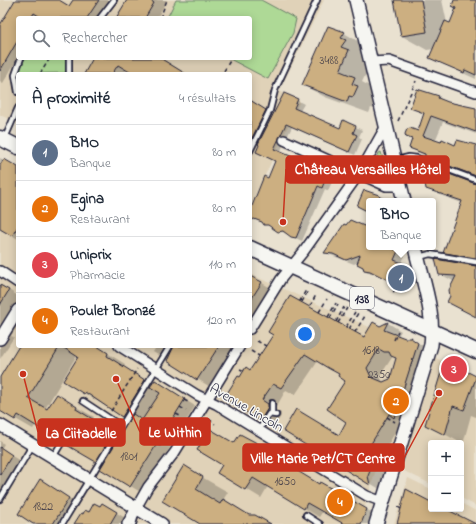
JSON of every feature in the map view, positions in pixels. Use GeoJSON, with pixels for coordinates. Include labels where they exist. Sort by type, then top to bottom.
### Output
{"type":"FeatureCollection","features":[{"type":"Feature","properties":{"kind":"main road"},"geometry":{"type":"LineString","coordinates":[[356,0],[371,62],[392,124],[395,160],[403,198]]}},
{"type":"Feature","properties":{"kind":"main road"},"geometry":{"type":"LineString","coordinates":[[2,139],[16,145]]}},
{"type":"Feature","properties":{"kind":"main road","name":"138"},"geometry":{"type":"LineString","coordinates":[[252,249],[476,351]]}},
{"type":"Feature","properties":{"kind":"main road"},"geometry":{"type":"LineString","coordinates":[[376,524],[430,349],[432,330],[428,303],[416,252]]}},
{"type":"Feature","properties":{"kind":"street"},"geometry":{"type":"LineString","coordinates":[[371,62],[389,61],[476,92]]}},
{"type":"Feature","properties":{"kind":"street"},"geometry":{"type":"LineString","coordinates":[[252,326],[281,279],[359,174],[392,124]]}},
{"type":"Feature","properties":{"kind":"street"},"geometry":{"type":"LineString","coordinates":[[284,140],[389,186],[401,186]]}},
{"type":"Feature","properties":{"kind":"street"},"geometry":{"type":"LineString","coordinates":[[0,271],[16,281]]}},
{"type":"Feature","properties":{"kind":"street"},"geometry":{"type":"LineString","coordinates":[[0,340],[16,313]]}},
{"type":"Feature","properties":{"kind":"street","name":"Avenue Lincoln"},"geometry":{"type":"LineString","coordinates":[[122,348],[367,496],[383,502]]}},
{"type":"Feature","properties":{"kind":"street"},"geometry":{"type":"LineString","coordinates":[[127,524],[148,487],[175,452],[206,399],[239,348]]}},
{"type":"Feature","properties":{"kind":"street"},"geometry":{"type":"LineString","coordinates":[[0,424],[162,524]]}},
{"type":"Feature","properties":{"kind":"lane"},"geometry":{"type":"LineString","coordinates":[[102,16],[114,0]]}},
{"type":"Feature","properties":{"kind":"lane"},"geometry":{"type":"LineString","coordinates":[[252,147],[270,110],[275,90],[317,0]]}},
{"type":"Feature","properties":{"kind":"lane"},"geometry":{"type":"LineString","coordinates":[[16,72],[20,60]]}},
{"type":"Feature","properties":{"kind":"lane"},"geometry":{"type":"LineString","coordinates":[[69,72],[71,60]]}},
{"type":"Feature","properties":{"kind":"lane"},"geometry":{"type":"LineString","coordinates":[[2,139],[16,112]]}},
{"type":"Feature","properties":{"kind":"lane"},"geometry":{"type":"LineString","coordinates":[[395,160],[409,157],[417,158],[476,180]]}},
{"type":"Feature","properties":{"kind":"lane"},"geometry":{"type":"LineString","coordinates":[[416,252],[476,262]]}},
{"type":"Feature","properties":{"kind":"lane"},"geometry":{"type":"LineString","coordinates":[[62,524],[169,348]]}},
{"type":"Feature","properties":{"kind":"lane"},"geometry":{"type":"LineString","coordinates":[[83,401],[121,426]]}},
{"type":"Feature","properties":{"kind":"lane"},"geometry":{"type":"LineString","coordinates":[[259,430],[268,415],[274,414],[272,403]]}},
{"type":"Feature","properties":{"kind":"lane"},"geometry":{"type":"LineString","coordinates":[[53,458],[62,442]]}},
{"type":"Feature","properties":{"kind":"lane"},"geometry":{"type":"LineString","coordinates":[[0,499],[33,445]]}},
{"type":"Feature","properties":{"kind":"lane"},"geometry":{"type":"LineString","coordinates":[[133,524],[136,508]]}},
{"type":"Feature","properties":{"kind":"lane"},"geometry":{"type":"LineString","coordinates":[[306,515],[320,524]]}},
{"type":"Feature","properties":{"kind":"path"},"geometry":{"type":"LineString","coordinates":[[161,16],[167,0]]}},
{"type":"Feature","properties":{"kind":"path"},"geometry":{"type":"LineString","coordinates":[[41,72],[49,60]]}},
{"type":"Feature","properties":{"kind":"path"},"geometry":{"type":"LineString","coordinates":[[224,71],[230,60]]}},
{"type":"Feature","properties":{"kind":"path"},"geometry":{"type":"LineString","coordinates":[[392,124],[416,81]]}},
{"type":"Feature","properties":{"kind":"path"},"geometry":{"type":"LineString","coordinates":[[393,292],[404,281],[410,279]]}},
{"type":"Feature","properties":{"kind":"path"},"geometry":{"type":"LineString","coordinates":[[301,302],[307,291]]}},
{"type":"Feature","properties":{"kind":"path"},"geometry":{"type":"LineString","coordinates":[[310,306],[316,295]]}},
{"type":"Feature","properties":{"kind":"path"},"geometry":{"type":"LineString","coordinates":[[319,312],[327,299]]}},
{"type":"Feature","properties":{"kind":"path"},"geometry":{"type":"LineString","coordinates":[[329,318],[337,303]]}},
{"type":"Feature","properties":{"kind":"path"},"geometry":{"type":"LineString","coordinates":[[344,307],[337,322],[347,308]]}},
{"type":"Feature","properties":{"kind":"path"},"geometry":{"type":"LineString","coordinates":[[346,328],[355,312]]}},
{"type":"Feature","properties":{"kind":"path"},"geometry":{"type":"LineString","coordinates":[[349,329],[358,313]]}},
{"type":"Feature","properties":{"kind":"path"},"geometry":{"type":"LineString","coordinates":[[355,332],[364,316]]}},
{"type":"Feature","properties":{"kind":"path"},"geometry":{"type":"LineString","coordinates":[[394,340],[398,331]]}},
{"type":"Feature","properties":{"kind":"path"},"geometry":{"type":"LineString","coordinates":[[257,341],[266,346]]}},
{"type":"Feature","properties":{"kind":"path"},"geometry":{"type":"LineString","coordinates":[[250,351],[259,356]]}},
{"type":"Feature","properties":{"kind":"path"},"geometry":{"type":"LineString","coordinates":[[113,408],[138,369]]}},
{"type":"Feature","properties":{"kind":"path"},"geometry":{"type":"LineString","coordinates":[[240,369],[244,371]]}},
{"type":"Feature","properties":{"kind":"path"},"geometry":{"type":"LineString","coordinates":[[184,400],[190,403]]}},
{"type":"Feature","properties":{"kind":"path"},"geometry":{"type":"LineString","coordinates":[[180,407],[186,411]]}},
{"type":"Feature","properties":{"kind":"path"},"geometry":{"type":"LineString","coordinates":[[176,414],[182,417]]}},
{"type":"Feature","properties":{"kind":"path"},"geometry":{"type":"LineString","coordinates":[[387,417],[395,422]]}},
{"type":"Feature","properties":{"kind":"path"},"geometry":{"type":"LineString","coordinates":[[209,419],[215,424]]}},
{"type":"Feature","properties":{"kind":"path"},"geometry":{"type":"LineString","coordinates":[[203,429],[207,432]]}},
{"type":"Feature","properties":{"kind":"path"},"geometry":{"type":"LineString","coordinates":[[160,439],[166,443]]}},
{"type":"Feature","properties":{"kind":"path"},"geometry":{"type":"LineString","coordinates":[[157,444],[163,448]]}},
{"type":"Feature","properties":{"kind":"shaded area"},"geometry":{"type":"Polygon","coordinates":[[[0,0],[324,0],[279,91],[300,101],[252,203],[252,72],[16,72],[16,122],[0,115],[0,0]]]}},
{"type":"Feature","properties":{"kind":"shaded area"},"geometry":{"type":"Polygon","coordinates":[[[0,162],[16,169],[16,348],[252,348],[252,275],[412,346],[476,378],[476,506],[464,500],[464,440],[428,440],[428,483],[379,459],[360,524],[0,524],[0,162]]]}},
{"type":"Feature","properties":{"kind":"shaded area"},"geometry":{"type":"Polygon","coordinates":[[[408,478],[428,488],[428,512],[464,512],[464,505],[476,511],[476,524],[394,524],[408,478]]]}},
{"type":"Feature","properties":{"kind":"green space"},"geometry":{"type":"Polygon","coordinates":[[[176,0],[261,0],[296,19],[293,33],[268,79],[232,60],[252,60],[252,16],[168,16],[176,0]]]}},
{"type":"Feature","properties":{"kind":"green space"},"geometry":{"type":"Polygon","coordinates":[[[24,60],[66,60],[67,66],[66,72],[19,72],[24,60]]]}},
{"type":"Feature","properties":{"kind":"green space"},"geometry":{"type":"Polygon","coordinates":[[[381,152],[387,174],[383,176],[372,170],[379,153],[381,152]]]}},
{"type":"Feature","properties":{"kind":"building"},"geometry":{"type":"Polygon","coordinates":[[[15,0],[59,0],[69,6],[73,0],[99,0],[88,16],[39,16],[34,13],[32,16],[16,16],[16,43],[0,71],[0,25],[15,0]]]}},
{"type":"Feature","properties":{"kind":"building"},"geometry":{"type":"Polygon","coordinates":[[[127,0],[150,0],[154,3],[146,16],[117,16],[127,0]]]}},
{"type":"Feature","properties":{"kind":"building"},"geometry":{"type":"Polygon","coordinates":[[[394,0],[421,0],[427,32],[401,36],[394,0]]]}},
{"type":"Feature","properties":{"kind":"building"},"geometry":{"type":"Polygon","coordinates":[[[454,0],[476,0],[476,75],[465,70],[464,73],[429,58],[445,21],[450,23],[456,8],[452,6],[454,0]]]}},
{"type":"Feature","properties":{"kind":"building"},"geometry":{"type":"Polygon","coordinates":[[[328,26],[345,32],[341,38],[346,40],[341,47],[349,50],[340,71],[355,77],[352,84],[358,86],[353,97],[349,96],[347,102],[302,85],[328,26]]]}},
{"type":"Feature","properties":{"kind":"building"},"geometry":{"type":"Polygon","coordinates":[[[92,60],[163,60],[183,72],[130,72],[118,65],[113,72],[85,72],[92,60]]]}},
{"type":"Feature","properties":{"kind":"building"},"geometry":{"type":"Polygon","coordinates":[[[417,89],[439,96],[438,98],[448,102],[476,108],[476,132],[431,116],[423,136],[441,142],[442,139],[455,145],[457,140],[476,145],[476,176],[425,157],[425,154],[409,148],[412,139],[406,137],[405,134],[407,129],[410,128],[418,131],[424,113],[410,108],[417,89]]]}},
{"type":"Feature","properties":{"kind":"building"},"geometry":{"type":"Polygon","coordinates":[[[284,93],[298,99],[294,108],[340,128],[343,120],[356,126],[353,133],[357,135],[349,152],[286,124],[274,149],[328,172],[322,188],[318,186],[296,238],[291,237],[283,231],[278,232],[268,225],[264,225],[262,222],[254,219],[252,220],[252,206],[264,176],[268,178],[275,161],[256,152],[259,145],[258,144],[284,93]]]}},
{"type":"Feature","properties":{"kind":"building"},"geometry":{"type":"Polygon","coordinates":[[[252,101],[266,110],[252,138],[252,101]]]}},
{"type":"Feature","properties":{"kind":"building"},"geometry":{"type":"Polygon","coordinates":[[[4,159],[16,166],[16,229],[12,236],[0,229],[0,165],[4,159]]]}},
{"type":"Feature","properties":{"kind":"building"},"geometry":{"type":"Polygon","coordinates":[[[422,164],[476,184],[476,258],[443,253],[462,201],[426,189],[422,164]]]}},
{"type":"Feature","properties":{"kind":"building"},"geometry":{"type":"Polygon","coordinates":[[[364,190],[379,195],[380,198],[366,198],[366,210],[357,206],[364,190]]]}},
{"type":"Feature","properties":{"kind":"building"},"geometry":{"type":"Polygon","coordinates":[[[350,220],[366,227],[366,250],[398,251],[394,260],[405,264],[407,277],[398,285],[370,271],[364,270],[363,267],[357,264],[360,255],[346,260],[333,254],[324,253],[344,224],[346,225],[350,220]]]}},
{"type":"Feature","properties":{"kind":"building"},"geometry":{"type":"Polygon","coordinates":[[[435,259],[476,266],[476,317],[447,302],[450,296],[449,290],[456,276],[439,275],[435,259]]]}},
{"type":"Feature","properties":{"kind":"building"},"geometry":{"type":"Polygon","coordinates":[[[252,277],[262,282],[252,298],[252,277]]]}},
{"type":"Feature","properties":{"kind":"building"},"geometry":{"type":"Polygon","coordinates":[[[0,285],[9,290],[0,305],[0,285]]]}},
{"type":"Feature","properties":{"kind":"building"},"geometry":{"type":"Polygon","coordinates":[[[290,296],[364,337],[373,322],[380,326],[388,322],[384,330],[405,338],[411,338],[418,343],[394,418],[389,414],[366,452],[375,458],[368,476],[370,485],[283,431],[296,409],[339,435],[346,422],[327,409],[345,381],[338,376],[339,374],[305,354],[281,388],[273,384],[262,400],[268,404],[268,408],[260,421],[224,398],[238,376],[240,377],[246,367],[250,370],[273,335],[268,332],[290,296]],[[379,349],[367,368],[371,377],[383,382],[390,379],[396,358],[391,356],[389,352],[384,352],[379,349]]]}},
{"type":"Feature","properties":{"kind":"building"},"geometry":{"type":"Polygon","coordinates":[[[18,348],[59,348],[28,398],[47,409],[57,394],[77,407],[76,409],[114,432],[96,462],[65,444],[64,439],[59,440],[18,415],[15,420],[0,411],[0,377],[18,348]]]}},
{"type":"Feature","properties":{"kind":"building"},"geometry":{"type":"Polygon","coordinates":[[[64,348],[100,348],[108,353],[107,356],[145,380],[122,417],[85,392],[84,394],[63,381],[78,357],[64,348]]]}},
{"type":"Feature","properties":{"kind":"building"},"geometry":{"type":"Polygon","coordinates":[[[173,348],[218,348],[197,380],[167,361],[173,348]]]}},
{"type":"Feature","properties":{"kind":"building"},"geometry":{"type":"Polygon","coordinates":[[[450,363],[476,376],[476,378],[464,410],[453,406],[445,435],[425,425],[443,366],[450,363]]]}},
{"type":"Feature","properties":{"kind":"building"},"geometry":{"type":"Polygon","coordinates":[[[155,380],[185,399],[130,487],[100,469],[133,414],[142,420],[160,393],[150,387],[155,380]]]}},
{"type":"Feature","properties":{"kind":"building"},"geometry":{"type":"Polygon","coordinates":[[[210,429],[234,443],[240,434],[270,450],[268,453],[319,484],[320,482],[367,509],[361,524],[344,524],[307,503],[304,509],[253,478],[245,490],[217,473],[222,465],[197,450],[210,429]]]}},
{"type":"Feature","properties":{"kind":"building"},"geometry":{"type":"Polygon","coordinates":[[[0,447],[12,455],[0,475],[0,447]]]}},
{"type":"Feature","properties":{"kind":"building"},"geometry":{"type":"Polygon","coordinates":[[[184,465],[203,477],[196,489],[220,504],[223,499],[249,515],[255,515],[271,524],[200,524],[162,501],[184,465]]]}},
{"type":"Feature","properties":{"kind":"building"},"geometry":{"type":"Polygon","coordinates":[[[40,479],[69,498],[53,524],[33,524],[18,514],[40,479]]]}},
{"type":"Feature","properties":{"kind":"building"},"geometry":{"type":"Polygon","coordinates":[[[406,489],[428,500],[428,512],[452,512],[476,524],[397,524],[406,489]]]}},
{"type":"Feature","properties":{"kind":"building"},"geometry":{"type":"Polygon","coordinates":[[[94,503],[100,506],[102,503],[117,512],[110,524],[74,524],[81,513],[83,514],[85,510],[89,512],[94,503]]]}},
{"type":"Feature","properties":{"kind":"place","name":"Château Versailles Hôtel"},"geometry":{"type":"Point","coordinates":[283,222]}},
{"type":"Feature","properties":{"kind":"place","name":"BMO"},"geometry":{"type":"Point","coordinates":[401,278]}},
{"type":"Feature","properties":{"kind":"place","name":"Uniprix"},"geometry":{"type":"Point","coordinates":[454,369]}},
{"type":"Feature","properties":{"kind":"place","name":"La Ciitadelle"},"geometry":{"type":"Point","coordinates":[23,374]}},
{"type":"Feature","properties":{"kind":"place","name":"Le Within"},"geometry":{"type":"Point","coordinates":[116,379]}},
{"type":"Feature","properties":{"kind":"place","name":"Ville Marie Pet/CT Centre"},"geometry":{"type":"Point","coordinates":[439,393]}},
{"type":"Feature","properties":{"kind":"place","name":"Egina"},"geometry":{"type":"Point","coordinates":[396,401]}},
{"type":"Feature","properties":{"kind":"place","name":"Poulet Bronzé"},"geometry":{"type":"Point","coordinates":[340,502]}}]}
